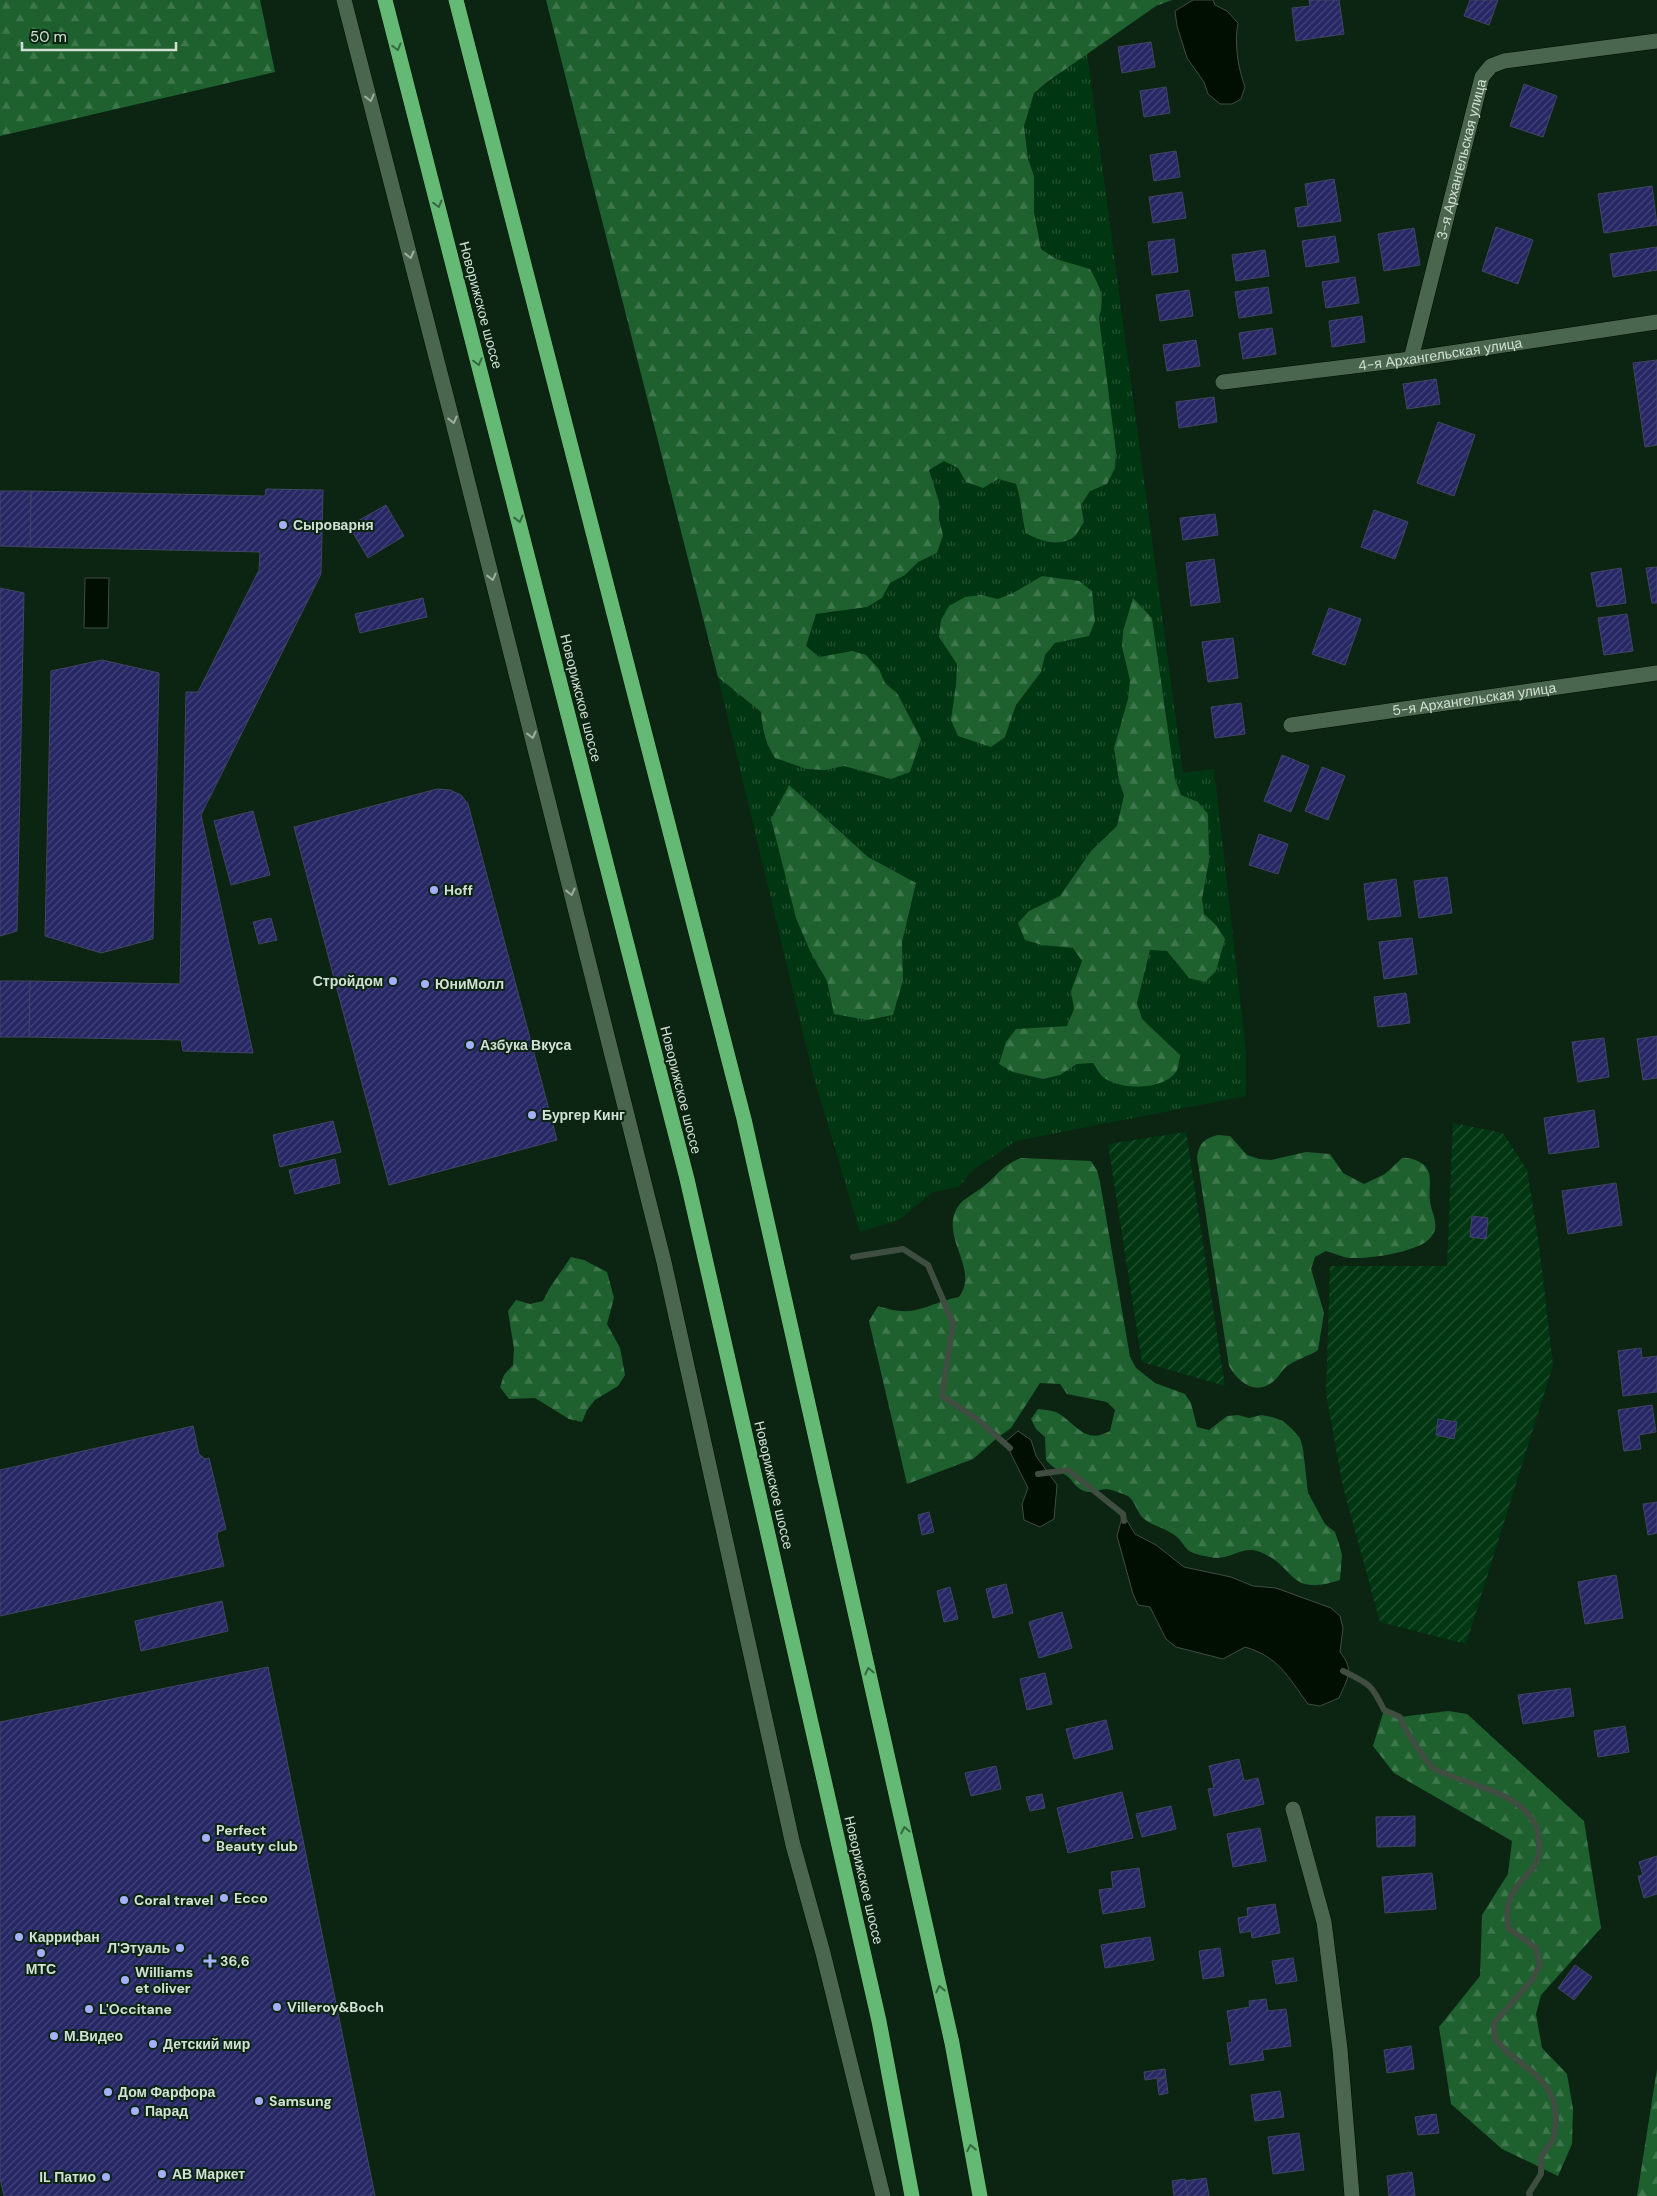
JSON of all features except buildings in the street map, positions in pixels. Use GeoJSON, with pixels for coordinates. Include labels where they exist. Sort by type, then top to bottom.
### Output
{"type":"FeatureCollection","features":[{"type":"Feature","properties":{"kind":"highway","name":"Новорижское шоссе"},"geometry":{"type":"LineString","coordinates":[[385,0],[687,1179],[879,2021],[912,2196]]}},
{"type":"Feature","properties":{"kind":"highway"},"geometry":{"type":"LineString","coordinates":[[456,0],[744,1119],[952,2043],[980,2196]]}},
{"type":"Feature","properties":{"kind":"street"},"geometry":{"type":"LineString","coordinates":[[344,0],[452,419],[664,1262],[792,1845],[823,1952],[883,2196]]}},
{"type":"Feature","properties":{"kind":"street","name":"3-я Архангельская улица"},"geometry":{"type":"LineString","coordinates":[[1411,359],[1482,77],[1491,66],[1504,61],[1657,41]]}},
{"type":"Feature","properties":{"kind":"street","name":"4-я Архангельская улица"},"geometry":{"type":"LineString","coordinates":[[1223,382],[1411,359],[1657,322]]}},
{"type":"Feature","properties":{"kind":"street","name":"5-я Архангельская улица"},"geometry":{"type":"LineString","coordinates":[[1291,725],[1657,674]]}},
{"type":"Feature","properties":{"kind":"street"},"geometry":{"type":"LineString","coordinates":[[1293,1809],[1324,1922],[1340,2049],[1352,2196]]}},
{"type":"Feature","properties":{"kind":"green space"},"geometry":{"type":"Polygon","coordinates":[[[0,0],[260,0],[275,72],[0,136],[0,0]]]}},
{"type":"Feature","properties":{"kind":"green space"},"geometry":{"type":"Polygon","coordinates":[[[546,0],[1172,0],[1156,6],[1034,93],[1024,126],[1028,159],[1034,176],[1034,212],[1041,249],[1056,259],[1090,269],[1101,293],[1102,304],[1099,318],[1116,452],[1115,468],[1107,484],[1090,491],[1081,505],[1084,522],[1075,536],[1063,542],[1050,542],[1037,539],[1026,533],[1016,484],[998,479],[983,488],[966,482],[958,468],[944,461],[929,470],[939,502],[939,519],[943,535],[937,553],[918,562],[905,575],[890,583],[882,598],[867,607],[816,614],[806,646],[819,657],[852,651],[866,655],[879,669],[885,683],[897,693],[921,739],[910,772],[891,779],[844,766],[825,770],[807,769],[775,758],[765,736],[761,712],[718,677],[546,0]]]}},
{"type":"Feature","properties":{"kind":"green space"},"geometry":{"type":"Polygon","coordinates":[[[1087,52],[1183,773],[1214,769],[1246,1051],[1246,1096],[1016,1141],[973,1170],[959,1187],[933,1192],[899,1220],[860,1232],[813,1075],[718,677],[761,712],[762,728],[825,770],[844,766],[891,779],[897,693],[885,683],[879,669],[852,651],[819,657],[806,646],[816,613],[834,613],[882,598],[890,583],[905,575],[918,562],[937,553],[942,535],[939,519],[939,502],[929,470],[944,460],[958,468],[966,482],[998,479],[1016,484],[1022,500],[1021,516],[1084,522],[1081,505],[1090,491],[1107,484],[1099,318],[1103,301],[1090,269],[1056,259],[1041,249],[1034,212],[1034,176],[1028,159],[1024,126],[1034,93],[1087,52]],[[1042,576],[1013,593],[998,599],[981,595],[957,664],[956,685],[1005,737],[1016,705],[1041,672],[1045,655],[1055,643],[1089,636],[1042,576]],[[1133,598],[1123,631],[1122,647],[1130,680],[1128,699],[1114,748],[1119,781],[1124,795],[1117,826],[1091,851],[1060,896],[1029,911],[1042,945],[1073,948],[1082,961],[1071,991],[1074,1009],[1067,1026],[1016,1029],[1060,1075],[1077,1064],[1093,1063],[1103,1077],[1180,1055],[1142,1019],[1137,1003],[1150,949],[1167,951],[1189,978],[1216,925],[1204,914],[1202,899],[1209,861],[1198,802],[1181,795],[1175,779],[1152,618],[1133,598]],[[789,785],[835,1014],[903,980],[902,942],[916,883],[868,857],[789,785]]]}},
{"type":"Feature","properties":{"kind":"green space"},"geometry":{"type":"Polygon","coordinates":[[[1042,576],[1079,581],[1092,591],[1095,621],[1089,636],[1055,643],[1045,655],[1041,672],[1016,705],[1005,737],[991,747],[958,736],[951,720],[957,664],[939,637],[941,620],[949,606],[965,597],[981,595],[998,599],[1013,593],[1042,576]]]}},
{"type":"Feature","properties":{"kind":"green space"},"geometry":{"type":"Polygon","coordinates":[[[1133,598],[1152,618],[1175,779],[1181,795],[1198,802],[1208,814],[1209,861],[1202,899],[1204,914],[1216,925],[1225,939],[1216,971],[1205,982],[1189,978],[1167,951],[1150,950],[1137,1003],[1142,1019],[1180,1055],[1178,1068],[1171,1077],[1153,1085],[1130,1086],[1109,1081],[1099,1073],[1093,1063],[1077,1064],[1060,1075],[1043,1079],[1013,1072],[999,1064],[1006,1042],[1016,1029],[1067,1026],[1074,1009],[1071,991],[1082,961],[1073,948],[1042,945],[1025,940],[1018,923],[1029,911],[1060,896],[1091,851],[1117,826],[1124,795],[1119,781],[1114,748],[1128,699],[1130,680],[1122,647],[1123,631],[1133,598]]]}},
{"type":"Feature","properties":{"kind":"green space"},"geometry":{"type":"Polygon","coordinates":[[[789,785],[868,857],[916,883],[902,942],[903,980],[893,1015],[867,1020],[834,1014],[827,981],[810,951],[796,918],[771,819],[789,785]]]}},
{"type":"Feature","properties":{"kind":"green space"},"geometry":{"type":"Polygon","coordinates":[[[1453,1123],[1503,1133],[1527,1170],[1539,1245],[1553,1365],[1466,1644],[1380,1622],[1343,1487],[1326,1394],[1330,1266],[1447,1266],[1453,1123]]]}},
{"type":"Feature","properties":{"kind":"green space"},"geometry":{"type":"Polygon","coordinates":[[[1186,1132],[1225,1386],[1142,1362],[1108,1144],[1186,1132]]]}},
{"type":"Feature","properties":{"kind":"green space"},"geometry":{"type":"Polygon","coordinates":[[[1218,1135],[1230,1136],[1247,1155],[1259,1159],[1271,1160],[1306,1152],[1330,1154],[1343,1173],[1364,1184],[1385,1174],[1402,1158],[1421,1163],[1426,1167],[1430,1179],[1430,1201],[1435,1228],[1431,1237],[1425,1242],[1417,1247],[1382,1256],[1348,1258],[1326,1251],[1315,1257],[1311,1269],[1324,1313],[1318,1350],[1290,1364],[1269,1384],[1256,1388],[1244,1383],[1229,1366],[1197,1157],[1203,1142],[1218,1135]]]}},
{"type":"Feature","properties":{"kind":"green space"},"geometry":{"type":"Polygon","coordinates":[[[1021,1158],[1091,1161],[1097,1170],[1100,1182],[1130,1357],[1136,1368],[1155,1383],[1185,1394],[1191,1403],[1197,1427],[1209,1430],[1227,1416],[1238,1415],[1249,1418],[1261,1415],[1283,1421],[1292,1429],[1300,1438],[1303,1449],[1308,1493],[1325,1524],[1335,1532],[1339,1544],[1342,1555],[1340,1580],[1309,1585],[1300,1582],[1270,1557],[1257,1551],[1245,1551],[1216,1558],[1196,1554],[1188,1550],[1175,1536],[1143,1518],[1128,1496],[1108,1489],[1090,1492],[1081,1490],[1067,1476],[1046,1460],[1045,1437],[1036,1429],[1031,1419],[1038,1409],[1053,1411],[1083,1432],[1095,1436],[1110,1431],[1115,1410],[1107,1402],[1067,1394],[1060,1384],[1040,1383],[1011,1428],[973,1459],[907,1484],[869,1321],[878,1306],[891,1310],[912,1311],[959,1297],[964,1286],[965,1276],[953,1231],[953,1219],[957,1208],[1005,1167],[1021,1158]]]}},
{"type":"Feature","properties":{"kind":"green space"},"geometry":{"type":"Polygon","coordinates":[[[571,1257],[584,1260],[607,1272],[614,1298],[607,1324],[620,1348],[625,1375],[618,1386],[595,1400],[587,1410],[582,1422],[569,1419],[535,1398],[509,1399],[500,1387],[504,1375],[513,1365],[514,1349],[508,1311],[516,1300],[530,1304],[543,1301],[571,1257]]]}},
{"type":"Feature","properties":{"kind":"green space"},"geometry":{"type":"Polygon","coordinates":[[[1384,1710],[1400,1717],[1448,1711],[1467,1714],[1584,1821],[1601,1928],[1541,1995],[1536,2014],[1542,2048],[1567,2074],[1573,2109],[1572,2144],[1558,2176],[1502,2149],[1451,2104],[1439,2027],[1480,1976],[1482,1915],[1508,1874],[1512,1841],[1394,1773],[1373,1746],[1384,1710]]]}},
{"type":"Feature","properties":{"kind":"green space"},"geometry":{"type":"Polygon","coordinates":[[[1657,2069],[1657,2196],[1637,2196],[1657,2069]]]}},
{"type":"Feature","properties":{"kind":"shaded area"},"geometry":{"type":"Polygon","coordinates":[[[1193,0],[1213,0],[1215,5],[1227,11],[1238,23],[1237,55],[1245,87],[1241,99],[1232,104],[1220,104],[1208,94],[1204,82],[1187,58],[1177,26],[1175,11],[1193,0]]]}},
{"type":"Feature","properties":{"kind":"shaded area"},"geometry":{"type":"Polygon","coordinates":[[[85,578],[109,578],[108,628],[84,628],[85,578]]]}},
{"type":"Feature","properties":{"kind":"shaded area"},"geometry":{"type":"Polygon","coordinates":[[[1018,1431],[1031,1440],[1036,1456],[1057,1485],[1054,1519],[1040,1527],[1024,1520],[1022,1504],[1028,1488],[1005,1442],[1018,1431]]]}},
{"type":"Feature","properties":{"kind":"shaded area"},"geometry":{"type":"Polygon","coordinates":[[[1123,1514],[1135,1534],[1156,1545],[1184,1567],[1231,1577],[1253,1586],[1276,1588],[1331,1608],[1340,1616],[1343,1628],[1340,1652],[1345,1658],[1348,1669],[1347,1680],[1339,1698],[1320,1706],[1308,1704],[1282,1669],[1275,1662],[1257,1651],[1245,1647],[1223,1659],[1176,1647],[1166,1639],[1150,1607],[1138,1605],[1133,1594],[1117,1536],[1123,1514]]]}},
{"type":"Feature","properties":{"kind":"waterway"},"geometry":{"type":"LineString","coordinates":[[853,1257],[903,1249],[928,1265],[953,1323],[942,1396],[977,1419],[1010,1448]]}},
{"type":"Feature","properties":{"kind":"waterway"},"geometry":{"type":"LineString","coordinates":[[1038,1474],[1068,1470],[1123,1514],[1124,1521]]}},
{"type":"Feature","properties":{"kind":"waterway"},"geometry":{"type":"LineString","coordinates":[[1343,1671],[1368,1685],[1376,1694],[1384,1710],[1400,1717],[1406,1730],[1431,1766],[1436,1770],[1490,1790],[1514,1802],[1524,1809],[1538,1831],[1539,1852],[1537,1860],[1512,1894],[1507,1915],[1508,1928],[1536,1948],[1540,1965],[1532,1980],[1494,2023],[1495,2039],[1507,2052],[1535,2074],[1546,2086],[1554,2101],[1556,2120],[1554,2138],[1541,2157],[1541,2174],[1529,2193],[1530,2196]]}},
{"type":"Feature","properties":{"kind":"place","name":"Сыроварня"},"geometry":{"type":"Point","coordinates":[283,525]}},
{"type":"Feature","properties":{"kind":"place","name":"Hoff"},"geometry":{"type":"Point","coordinates":[434,890]}},
{"type":"Feature","properties":{"kind":"place","name":"Стройдом"},"geometry":{"type":"Point","coordinates":[393,981]}},
{"type":"Feature","properties":{"kind":"place","name":"ЮниМолл"},"geometry":{"type":"Point","coordinates":[425,984]}},
{"type":"Feature","properties":{"kind":"place","name":"Азбука Вкуса"},"geometry":{"type":"Point","coordinates":[470,1045]}},
{"type":"Feature","properties":{"kind":"place","name":"Бургер Кинг"},"geometry":{"type":"Point","coordinates":[532,1115]}},
{"type":"Feature","properties":{"kind":"place","name":"Perfect Beauty club"},"geometry":{"type":"Point","coordinates":[206,1838]}},
{"type":"Feature","properties":{"kind":"place","name":"Ecco"},"geometry":{"type":"Point","coordinates":[224,1898]}},
{"type":"Feature","properties":{"kind":"place","name":"Coral travel"},"geometry":{"type":"Point","coordinates":[124,1900]}},
{"type":"Feature","properties":{"kind":"place","name":"Каррифан"},"geometry":{"type":"Point","coordinates":[19,1937]}},
{"type":"Feature","properties":{"kind":"place","name":"Л'Этуаль"},"geometry":{"type":"Point","coordinates":[180,1948]}},
{"type":"Feature","properties":{"kind":"place","name":"МТС"},"geometry":{"type":"Point","coordinates":[41,1953]}},
{"type":"Feature","properties":{"kind":"place","name":"36,6"},"geometry":{"type":"Point","coordinates":[210,1961]}},
{"type":"Feature","properties":{"kind":"place","name":"Williams et oliver"},"geometry":{"type":"Point","coordinates":[125,1980]}},
{"type":"Feature","properties":{"kind":"place","name":"Villeroy&Boch"},"geometry":{"type":"Point","coordinates":[277,2007]}},
{"type":"Feature","properties":{"kind":"place","name":"L'Occitane"},"geometry":{"type":"Point","coordinates":[89,2009]}},
{"type":"Feature","properties":{"kind":"place","name":"М.Видео"},"geometry":{"type":"Point","coordinates":[54,2036]}},
{"type":"Feature","properties":{"kind":"place","name":"Детский мир"},"geometry":{"type":"Point","coordinates":[153,2044]}},
{"type":"Feature","properties":{"kind":"place","name":"Дом Фарфора"},"geometry":{"type":"Point","coordinates":[108,2092]}},
{"type":"Feature","properties":{"kind":"place","name":"Samsung"},"geometry":{"type":"Point","coordinates":[259,2101]}},
{"type":"Feature","properties":{"kind":"place","name":"Парад"},"geometry":{"type":"Point","coordinates":[135,2111]}},
{"type":"Feature","properties":{"kind":"place","name":"АВ Маркет"},"geometry":{"type":"Point","coordinates":[162,2174]}},
{"type":"Feature","properties":{"kind":"place","name":"IL Патио"},"geometry":{"type":"Point","coordinates":[106,2177]}}]}
